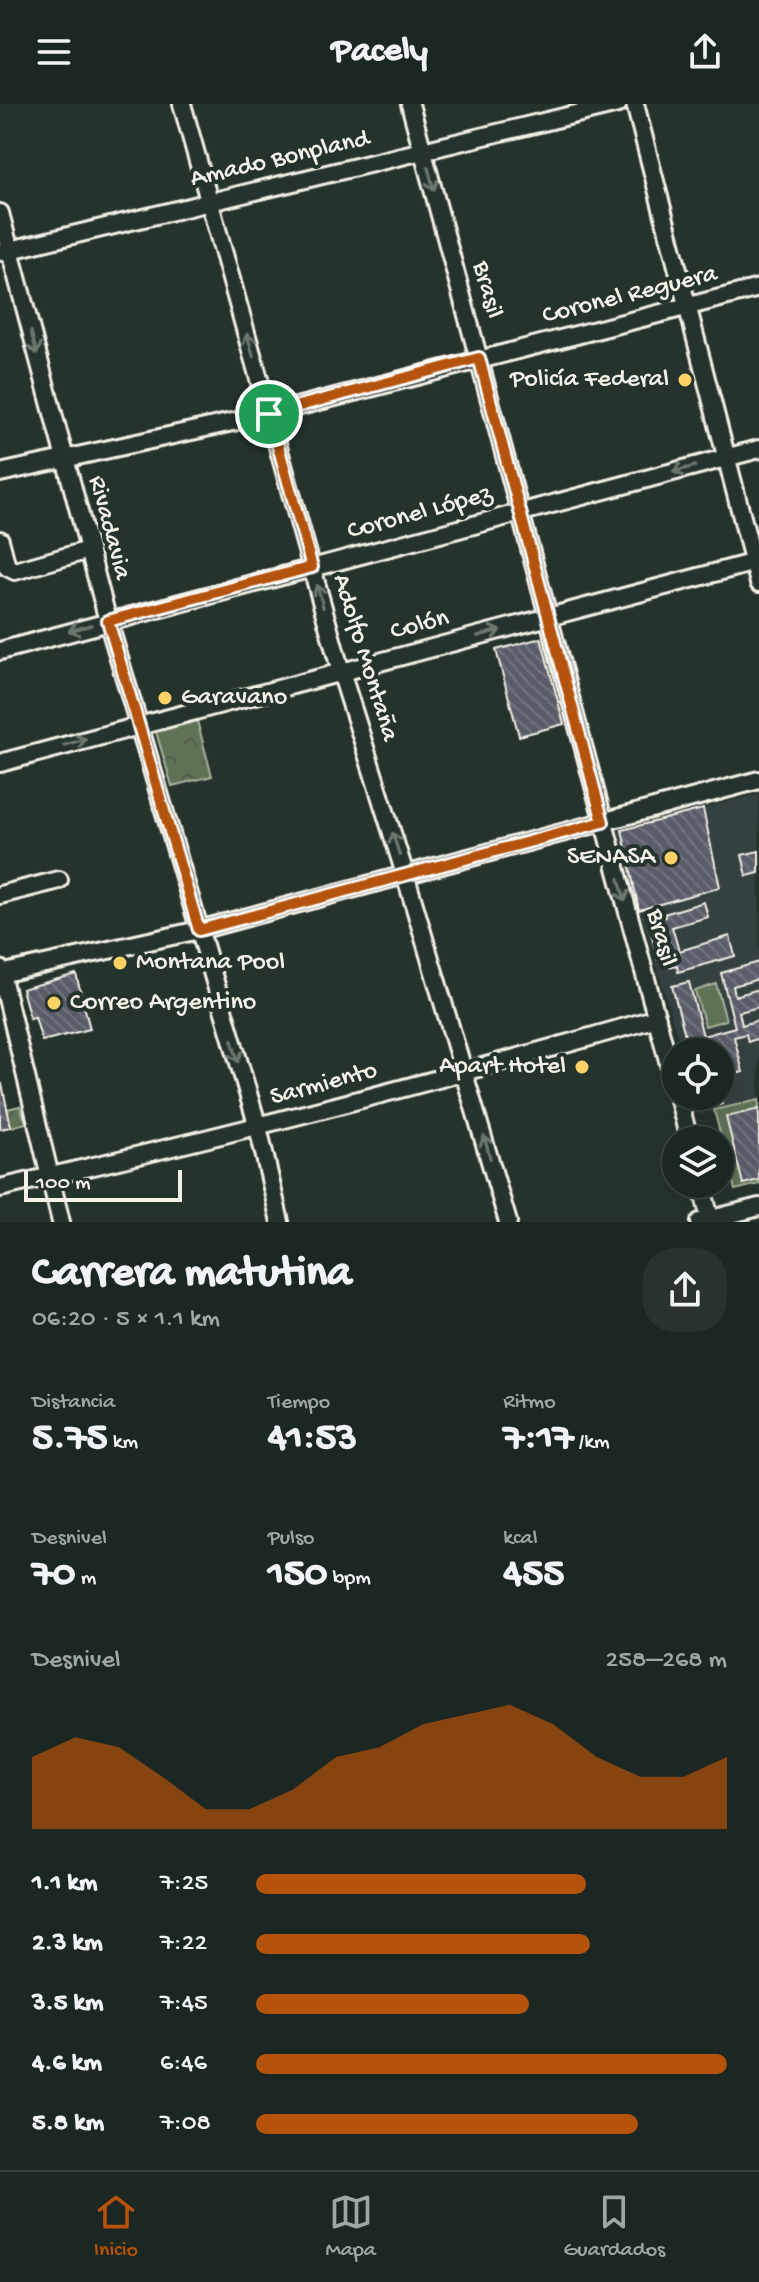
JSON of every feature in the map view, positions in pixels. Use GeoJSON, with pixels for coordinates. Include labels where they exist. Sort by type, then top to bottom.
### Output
{"type":"FeatureCollection","features":[{"type":"Feature","properties":{"kind":"street","name":"Adolfo Montaña"},"geometry":{"type":"LineString","coordinates":[[182,104],[341,672],[466,1073],[508,1222]]}},
{"type":"Feature","properties":{"kind":"street","name":"Brasil"},"geometry":{"type":"LineString","coordinates":[[410,104],[662,1038]]}},
{"type":"Feature","properties":{"kind":"street","name":"Amado Bonpland"},"geometry":{"type":"LineString","coordinates":[[5,251],[618,104]]}},
{"type":"Feature","properties":{"kind":"street"},"geometry":{"type":"LineString","coordinates":[[635,104],[756,561],[759,583]]}},
{"type":"Feature","properties":{"kind":"street","name":"Rivadavia"},"geometry":{"type":"LineString","coordinates":[[0,213],[5,251],[108,621],[258,1127],[280,1222]]}},
{"type":"Feature","properties":{"kind":"street","name":"Coronel Reguera"},"geometry":{"type":"LineString","coordinates":[[0,473],[269,414],[759,288]]}},
{"type":"Feature","properties":{"kind":"street","name":"Coronel López"},"geometry":{"type":"LineString","coordinates":[[0,651],[759,449]]}},
{"type":"Feature","properties":{"kind":"street"},"geometry":{"type":"LineString","coordinates":[[0,540],[7,567],[15,571],[89,550]]}},
{"type":"Feature","properties":{"kind":"street","name":"Colón"},"geometry":{"type":"LineString","coordinates":[[0,763],[756,561]]}},
{"type":"Feature","properties":{"kind":"street"},"geometry":{"type":"LineString","coordinates":[[61,1222],[0,972],[199,930],[759,780]]}},
{"type":"Feature","properties":{"kind":"street"},"geometry":{"type":"LineString","coordinates":[[0,895],[59,880]]}},
{"type":"Feature","properties":{"kind":"street","name":"Sarmiento"},"geometry":{"type":"LineString","coordinates":[[0,1188],[258,1127],[466,1073],[657,1018]]}},
{"type":"Feature","properties":{"kind":"street"},"geometry":{"type":"LineString","coordinates":[[703,1198],[707,1221],[759,1207]]}},
{"type":"Feature","properties":{"kind":"shaded area"},"geometry":{"type":"Polygon","coordinates":[[[759,794],[759,1098],[734,1105],[734,1038],[678,1038],[617,831],[759,794]]]}},
{"type":"Feature","properties":{"kind":"shaded area"},"geometry":{"type":"Polygon","coordinates":[[[699,1110],[717,1110],[700,1115],[699,1110]]]}},
{"type":"Feature","properties":{"kind":"green space"},"geometry":{"type":"Polygon","coordinates":[[[197,721],[212,776],[172,786],[156,732],[197,721]]]}},
{"type":"Feature","properties":{"kind":"green space"},"geometry":{"type":"Polygon","coordinates":[[[716,984],[726,1020],[705,1026],[695,991],[716,984]]]}},
{"type":"Feature","properties":{"kind":"green space"},"geometry":{"type":"Polygon","coordinates":[[[759,1100],[759,1184],[735,1190],[734,1126],[718,1126],[714,1110],[734,1110],[734,1106],[759,1100]]]}},
{"type":"Feature","properties":{"kind":"green space"},"geometry":{"type":"Polygon","coordinates":[[[20,1106],[26,1123],[11,1127],[7,1109],[20,1106]]]}},
{"type":"Feature","properties":{"kind":"building"},"geometry":{"type":"Polygon","coordinates":[[[541,638],[564,724],[519,736],[496,650],[541,638]]]}},
{"type":"Feature","properties":{"kind":"building","name":"SENASA"},"geometry":{"type":"Polygon","coordinates":[[[703,809],[720,887],[639,910],[622,830],[703,809]]]}},
{"type":"Feature","properties":{"kind":"building"},"geometry":{"type":"Polygon","coordinates":[[[759,851],[759,873],[747,876],[742,855],[759,851]]]}},
{"type":"Feature","properties":{"kind":"building"},"geometry":{"type":"Polygon","coordinates":[[[704,902],[708,917],[672,927],[679,951],[730,936],[735,956],[678,972],[677,965],[669,967],[666,957],[658,959],[652,936],[658,934],[654,921],[665,917],[664,914],[704,902]]]}},
{"type":"Feature","properties":{"kind":"building"},"geometry":{"type":"Polygon","coordinates":[[[759,962],[759,979],[733,986],[735,996],[759,989],[759,1007],[739,1012],[742,1025],[759,1020],[759,1038],[748,1042],[746,1034],[734,1037],[743,1072],[734,1074],[734,1038],[686,1038],[672,986],[689,982],[703,1036],[735,1027],[721,973],[759,962]]]}},
{"type":"Feature","properties":{"kind":"building","name":"Correo Argentino"},"geometry":{"type":"Polygon","coordinates":[[[76,974],[90,1029],[42,1041],[35,1017],[30,1018],[22,989],[76,974]]]}},
{"type":"Feature","properties":{"kind":"building"},"geometry":{"type":"Polygon","coordinates":[[[0,1085],[11,1127],[0,1129],[0,1085]]]}},
{"type":"Feature","properties":{"kind":"building"},"geometry":{"type":"Polygon","coordinates":[[[759,1109],[759,1180],[743,1184],[734,1149],[734,1126],[728,1126],[726,1117],[759,1109]]]}},
{"type":"Feature","properties":{"kind":"place","name":"Policía Federal"},"geometry":{"type":"Point","coordinates":[685,380]}},
{"type":"Feature","properties":{"kind":"place","name":"Garavano"},"geometry":{"type":"Point","coordinates":[165,698]}},
{"type":"Feature","properties":{"kind":"place","name":"SENASA"},"geometry":{"type":"Point","coordinates":[671,858]}},
{"type":"Feature","properties":{"kind":"place","name":"Montana Pool"},"geometry":{"type":"Point","coordinates":[120,963]}},
{"type":"Feature","properties":{"kind":"place","name":"Correo Argentino"},"geometry":{"type":"Point","coordinates":[54,1003]}},
{"type":"Feature","properties":{"kind":"place","name":"Apart Hotel"},"geometry":{"type":"Point","coordinates":[582,1067]}},
{"type":"Feature","properties":{"kind":"route"},"geometry":{"type":"LineString","coordinates":[[479,358],[603,822],[199,930],[108,621],[312,567],[269,414],[479,358]]}}]}
